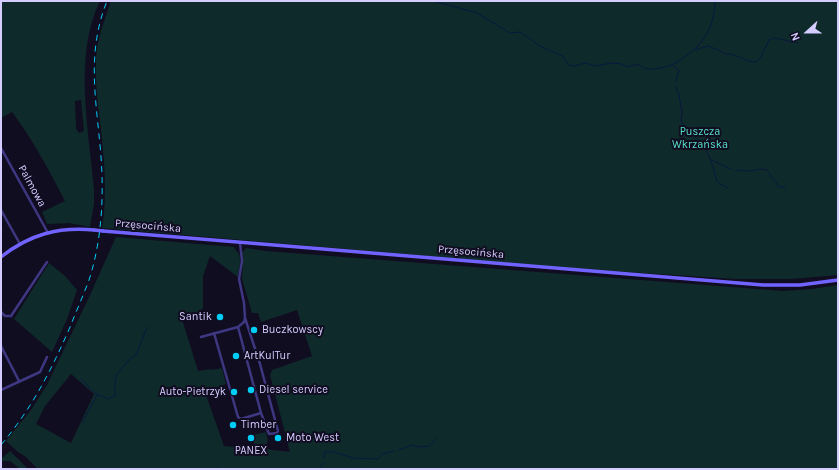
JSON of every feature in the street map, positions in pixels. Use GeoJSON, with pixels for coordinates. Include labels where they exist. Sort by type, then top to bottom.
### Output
{"type":"FeatureCollection","features":[{"type":"Feature","properties":{"kind":"street","name":"Palmowa"},"geometry":{"type":"LineString","coordinates":[[1,148],[48,233]]}},
{"type":"Feature","properties":{"kind":"street"},"geometry":{"type":"LineString","coordinates":[[1,210],[21,244]]}},
{"type":"Feature","properties":{"kind":"street","name":"Przęsocińska"},"geometry":{"type":"LineString","coordinates":[[1,257],[21,244],[48,233],[67,229],[763,285],[795,285],[838,280]]}},
{"type":"Feature","properties":{"kind":"street"},"geometry":{"type":"LineString","coordinates":[[238,327],[261,413],[269,434],[277,433],[278,431],[260,364],[245,318],[243,298],[239,281],[242,261],[240,242]]}},
{"type":"Feature","properties":{"kind":"street"},"geometry":{"type":"LineString","coordinates":[[1,312],[5,316],[12,316],[47,262]]}},
{"type":"Feature","properties":{"kind":"street"},"geometry":{"type":"LineString","coordinates":[[201,337],[238,327],[244,322],[245,318]]}},
{"type":"Feature","properties":{"kind":"street"},"geometry":{"type":"LineString","coordinates":[[214,333],[238,417],[241,419],[261,413]]}},
{"type":"Feature","properties":{"kind":"street"},"geometry":{"type":"LineString","coordinates":[[1,346],[19,381]]}},
{"type":"Feature","properties":{"kind":"street"},"geometry":{"type":"LineString","coordinates":[[1,390],[40,372],[47,358]]}},
{"type":"Feature","properties":{"kind":"green space"},"geometry":{"type":"Polygon","coordinates":[[[1,1],[100,1],[92,22],[87,45],[85,69],[85,94],[94,190],[94,204],[90,227],[69,223],[47,224],[42,212],[65,201],[34,144],[12,112],[1,118],[1,1]],[[81,100],[75,101],[76,129],[79,133],[84,131],[81,100]]]}},
{"type":"Feature","properties":{"kind":"green space","name":"Puszcza Wkrzańska"},"geometry":{"type":"Polygon","coordinates":[[[111,1],[838,1],[838,275],[792,279],[737,279],[580,269],[102,228],[105,202],[105,175],[97,94],[96,66],[98,42],[111,1]]]}},
{"type":"Feature","properties":{"kind":"green space"},"geometry":{"type":"Polygon","coordinates":[[[116,237],[234,247],[240,258],[238,277],[210,256],[203,276],[203,308],[197,313],[181,316],[198,371],[222,368],[226,384],[205,392],[224,446],[255,449],[253,435],[266,432],[268,441],[264,449],[290,452],[270,375],[272,370],[312,356],[297,310],[261,322],[258,313],[252,313],[242,279],[242,253],[246,248],[266,251],[783,291],[838,285],[838,469],[38,469],[6,441],[31,410],[47,385],[116,237]],[[71,374],[45,406],[36,424],[71,443],[94,394],[71,374]]]}},
{"type":"Feature","properties":{"kind":"green space"},"geometry":{"type":"Polygon","coordinates":[[[49,263],[65,276],[77,290],[67,319],[52,352],[14,319],[49,263]]]}},
{"type":"Feature","properties":{"kind":"green space"},"geometry":{"type":"Polygon","coordinates":[[[10,451],[28,469],[20,469],[10,461],[1,461],[1,459],[10,451]]]}},
{"type":"Feature","properties":{"kind":"waterway"},"geometry":{"type":"LineString","coordinates":[[433,1],[477,13],[510,33],[520,32],[540,46],[564,57],[568,65],[574,66],[586,63],[595,66],[612,63],[622,64],[628,67],[638,64],[646,69],[665,67],[674,64],[693,51],[708,32],[715,9],[715,1]]}},
{"type":"Feature","properties":{"kind":"waterway"},"geometry":{"type":"LineString","coordinates":[[695,50],[708,46],[725,54],[756,62],[761,57],[769,40],[774,38],[798,43]]}},
{"type":"Feature","properties":{"kind":"waterway"},"geometry":{"type":"LineString","coordinates":[[673,65],[679,70],[676,81]]}},
{"type":"Feature","properties":{"kind":"waterway"},"geometry":{"type":"LineString","coordinates":[[675,85],[679,95],[682,113],[681,120],[683,125],[693,133],[703,145],[712,163],[717,182],[728,188]]}},
{"type":"Feature","properties":{"kind":"waterway"},"geometry":{"type":"LineString","coordinates":[[710,159],[731,169]]}},
{"type":"Feature","properties":{"kind":"waterway"},"geometry":{"type":"LineString","coordinates":[[736,170],[767,170],[779,187],[785,187]]}},
{"type":"Feature","properties":{"kind":"waterway"},"geometry":{"type":"LineString","coordinates":[[82,423],[97,395],[107,399],[115,396],[115,381],[117,374],[130,359],[136,355],[147,327]]}},
{"type":"Feature","properties":{"kind":"waterway"},"geometry":{"type":"LineString","coordinates":[[81,379],[97,395]]}},
{"type":"Feature","properties":{"kind":"waterway"},"geometry":{"type":"LineString","coordinates":[[399,450],[412,445],[418,447],[429,446],[436,439]]}},
{"type":"Feature","properties":{"kind":"waterway"},"geometry":{"type":"LineString","coordinates":[[324,458],[325,452],[334,452],[353,458],[378,459],[382,454],[394,451]]}},
{"type":"Feature","properties":{"kind":"waterway"},"geometry":{"type":"LineString","coordinates":[[320,469],[323,463]]}},
{"type":"Feature","properties":{"kind":"railway"},"geometry":{"type":"LineString","coordinates":[[1,445],[22,417],[40,389],[56,359],[93,267],[100,228],[102,188],[101,152],[96,109],[94,66],[100,23],[107,1]]}},
{"type":"Feature","properties":{"kind":"place","name":"Santik"},"geometry":{"type":"Point","coordinates":[220,317]}},
{"type":"Feature","properties":{"kind":"place","name":"Buczkowscy"},"geometry":{"type":"Point","coordinates":[254,330]}},
{"type":"Feature","properties":{"kind":"place","name":"ArtKulTur"},"geometry":{"type":"Point","coordinates":[236,356]}},
{"type":"Feature","properties":{"kind":"place","name":"Diesel service"},"geometry":{"type":"Point","coordinates":[251,390]}},
{"type":"Feature","properties":{"kind":"place","name":"Auto-Pietrzyk"},"geometry":{"type":"Point","coordinates":[234,392]}},
{"type":"Feature","properties":{"kind":"place","name":"Timber"},"geometry":{"type":"Point","coordinates":[233,425]}},
{"type":"Feature","properties":{"kind":"place","name":"PANEX"},"geometry":{"type":"Point","coordinates":[251,438]}},
{"type":"Feature","properties":{"kind":"place","name":"Moto West"},"geometry":{"type":"Point","coordinates":[278,438]}}]}
